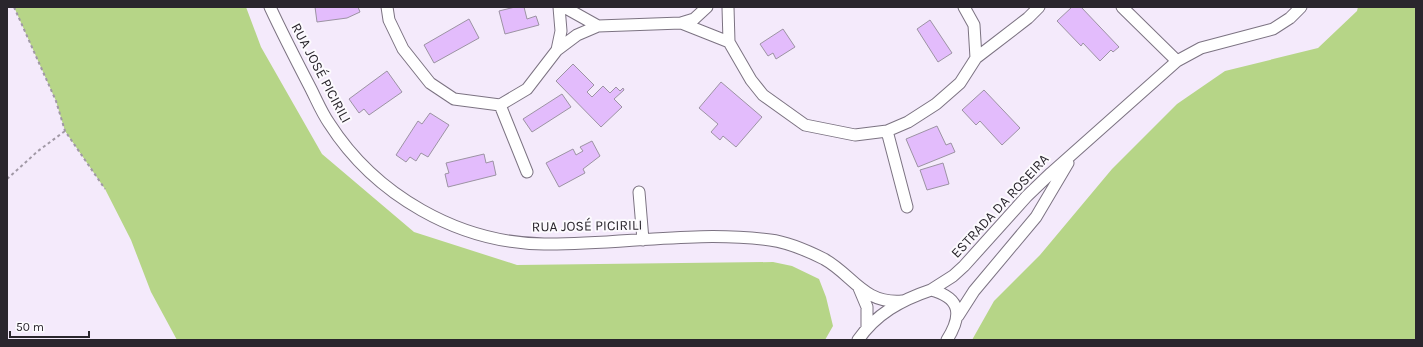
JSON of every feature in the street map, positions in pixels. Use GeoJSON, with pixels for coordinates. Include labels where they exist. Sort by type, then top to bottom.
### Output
{"type":"FeatureCollection","features":[{"type":"Feature","properties":{"kind":"street","name":"RUA JOSÉ PICIRILI"},"geometry":{"type":"LineString","coordinates":[[270,7],[328,123],[354,157],[405,201],[442,222],[501,240],[543,244],[740,236],[778,241],[824,259],[849,278],[859,288]]}},
{"type":"Feature","properties":{"kind":"street"},"geometry":{"type":"LineString","coordinates":[[387,7],[389,20],[403,49],[430,83],[454,98],[500,105],[527,89],[557,50],[577,35],[598,26],[681,23],[694,19],[707,7]]}},
{"type":"Feature","properties":{"kind":"street"},"geometry":{"type":"LineString","coordinates":[[557,50],[561,31],[559,7]]}},
{"type":"Feature","properties":{"kind":"street"},"geometry":{"type":"LineString","coordinates":[[564,7],[598,26]]}},
{"type":"Feature","properties":{"kind":"street"},"geometry":{"type":"LineString","coordinates":[[728,7],[729,42],[751,80],[763,95],[805,125],[855,135],[887,131],[908,122],[936,104],[960,83],[976,58],[1028,18],[1039,7]]}},
{"type":"Feature","properties":{"kind":"street"},"geometry":{"type":"LineString","coordinates":[[964,7],[974,26],[976,58]]}},
{"type":"Feature","properties":{"kind":"street"},"geometry":{"type":"LineString","coordinates":[[1122,7],[1177,61]]}},
{"type":"Feature","properties":{"kind":"street"},"geometry":{"type":"LineString","coordinates":[[1290,18],[1293,7]]}},
{"type":"Feature","properties":{"kind":"street","name":"ESTRADA DA ROSEIRA"},"geometry":{"type":"LineString","coordinates":[[858,340],[867,327],[884,313],[902,301],[931,290],[953,276],[964,266],[1027,196],[1177,61],[1201,48],[1273,29],[1290,18],[1301,7]]}},
{"type":"Feature","properties":{"kind":"street"},"geometry":{"type":"LineString","coordinates":[[681,23],[729,42]]}},
{"type":"Feature","properties":{"kind":"street"},"geometry":{"type":"LineString","coordinates":[[500,105],[527,172]]}},
{"type":"Feature","properties":{"kind":"street"},"geometry":{"type":"LineString","coordinates":[[887,131],[907,207]]}},
{"type":"Feature","properties":{"kind":"street","name":"ESTRADA DA ROSEIRA"},"geometry":{"type":"LineString","coordinates":[[947,340],[954,330],[958,316],[974,291],[1036,217],[1061,172],[1089,139]]}},
{"type":"Feature","properties":{"kind":"street"},"geometry":{"type":"LineString","coordinates":[[639,192],[643,240]]}},
{"type":"Feature","properties":{"kind":"street"},"geometry":{"type":"LineString","coordinates":[[859,288],[880,300],[890,302],[902,301]]}},
{"type":"Feature","properties":{"kind":"street"},"geometry":{"type":"LineString","coordinates":[[859,288],[867,307],[867,327]]}},
{"type":"Feature","properties":{"kind":"street"},"geometry":{"type":"LineString","coordinates":[[931,290],[947,296],[955,307],[958,316]]}},
{"type":"Feature","properties":{"kind":"path"},"geometry":{"type":"LineString","coordinates":[[14,7],[56,101],[65,131],[105,189]]}},
{"type":"Feature","properties":{"kind":"path"},"geometry":{"type":"LineString","coordinates":[[7,179],[38,151],[65,131]]}},
{"type":"Feature","properties":{"kind":"green space"},"geometry":{"type":"Polygon","coordinates":[[[14,7],[246,7],[261,47],[322,154],[414,232],[517,265],[773,262],[792,266],[819,279],[826,297],[833,326],[825,340],[177,340],[151,292],[131,240],[105,189],[65,131],[56,101],[14,7]]]}},
{"type":"Feature","properties":{"kind":"green space"},"geometry":{"type":"Polygon","coordinates":[[[1358,7],[1416,7],[1416,340],[972,340],[994,301],[1040,255],[1112,169],[1177,104],[1225,71],[1318,48],[1357,11],[1358,7]]]}},
{"type":"Feature","properties":{"kind":"building"},"geometry":{"type":"Polygon","coordinates":[[[315,7],[358,7],[360,12],[347,18],[317,22],[315,7]]]}},
{"type":"Feature","properties":{"kind":"building"},"geometry":{"type":"Polygon","coordinates":[[[515,7],[524,7],[527,19],[536,16],[539,25],[505,34],[499,11],[515,7]]]}},
{"type":"Feature","properties":{"kind":"building"},"geometry":{"type":"Polygon","coordinates":[[[1072,7],[1081,7],[1119,47],[1113,52],[1111,50],[1100,61],[1083,43],[1081,46],[1057,21],[1072,7]]]}},
{"type":"Feature","properties":{"kind":"building"},"geometry":{"type":"Polygon","coordinates":[[[469,19],[479,38],[434,63],[424,45],[469,19]]]}},
{"type":"Feature","properties":{"kind":"building"},"geometry":{"type":"Polygon","coordinates":[[[930,20],[952,53],[938,62],[917,29],[930,20]]]}},
{"type":"Feature","properties":{"kind":"building"},"geometry":{"type":"Polygon","coordinates":[[[783,29],[795,47],[776,59],[773,53],[768,56],[760,44],[783,29]]]}},
{"type":"Feature","properties":{"kind":"building"},"geometry":{"type":"Polygon","coordinates":[[[573,64],[594,85],[587,92],[592,97],[603,86],[610,93],[616,87],[620,91],[623,88],[624,90],[614,99],[622,107],[601,127],[556,81],[573,64]]]}},
{"type":"Feature","properties":{"kind":"building"},"geometry":{"type":"Polygon","coordinates":[[[387,71],[402,92],[369,115],[364,109],[359,113],[349,99],[387,71]]]}},
{"type":"Feature","properties":{"kind":"building"},"geometry":{"type":"Polygon","coordinates":[[[721,82],[762,117],[736,147],[723,136],[720,140],[711,132],[718,124],[699,108],[721,82]]]}},
{"type":"Feature","properties":{"kind":"building"},"geometry":{"type":"Polygon","coordinates":[[[984,90],[1020,128],[1002,145],[980,121],[976,125],[962,110],[984,90]]]}},
{"type":"Feature","properties":{"kind":"building"},"geometry":{"type":"Polygon","coordinates":[[[562,94],[571,107],[532,132],[523,119],[562,94]]]}},
{"type":"Feature","properties":{"kind":"building"},"geometry":{"type":"Polygon","coordinates":[[[430,113],[449,125],[428,157],[421,153],[416,161],[410,157],[406,162],[396,155],[418,121],[422,124],[430,113]]]}},
{"type":"Feature","properties":{"kind":"building"},"geometry":{"type":"Polygon","coordinates":[[[937,126],[946,145],[951,143],[955,152],[918,167],[906,139],[937,126]]]}},
{"type":"Feature","properties":{"kind":"building"},"geometry":{"type":"Polygon","coordinates":[[[592,141],[600,156],[583,169],[585,173],[559,187],[546,163],[573,149],[576,155],[583,151],[580,147],[592,141]]]}},
{"type":"Feature","properties":{"kind":"building"},"geometry":{"type":"Polygon","coordinates":[[[484,154],[486,163],[493,161],[496,175],[448,187],[445,174],[449,173],[446,163],[484,154]]]}},
{"type":"Feature","properties":{"kind":"building"},"geometry":{"type":"Polygon","coordinates":[[[943,163],[949,184],[927,190],[920,170],[943,163]]]}}]}
